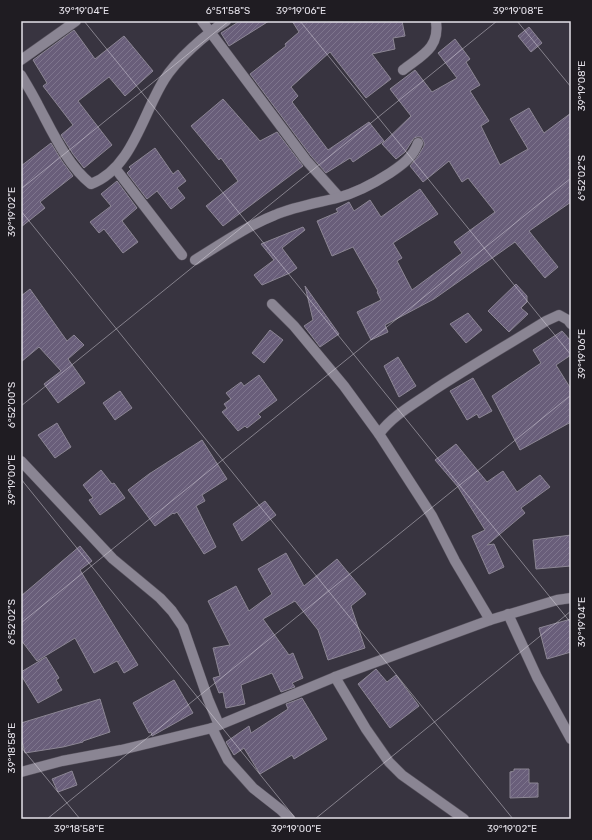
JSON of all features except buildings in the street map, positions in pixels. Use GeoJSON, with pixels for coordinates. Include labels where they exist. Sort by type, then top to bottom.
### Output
{"type":"FeatureCollection","features":[{"type":"Feature","properties":{"kind":"street"},"geometry":{"type":"LineString","coordinates":[[21,60],[76,21]]}},
{"type":"Feature","properties":{"kind":"street"},"geometry":{"type":"LineString","coordinates":[[202,21],[211,31],[306,160],[339,198]]}},
{"type":"Feature","properties":{"kind":"street"},"geometry":{"type":"LineString","coordinates":[[21,75],[38,104],[51,131],[80,176],[91,184],[98,181],[115,168],[131,146],[164,79],[211,31],[226,21]]}},
{"type":"Feature","properties":{"kind":"street"},"geometry":{"type":"LineString","coordinates":[[403,70],[430,49],[438,32],[436,21]]}},
{"type":"Feature","properties":{"kind":"street"},"geometry":{"type":"LineString","coordinates":[[195,260],[277,214],[339,198],[371,184],[398,168],[416,150],[418,143]]}},
{"type":"Feature","properties":{"kind":"street"},"geometry":{"type":"LineString","coordinates":[[115,168],[182,255]]}},
{"type":"Feature","properties":{"kind":"street"},"geometry":{"type":"LineString","coordinates":[[272,304],[294,326],[344,386],[379,434],[432,516],[455,562],[490,620]]}},
{"type":"Feature","properties":{"kind":"street"},"geometry":{"type":"LineString","coordinates":[[379,434],[397,415],[445,383],[554,316],[558,315],[571,324]]}},
{"type":"Feature","properties":{"kind":"street"},"geometry":{"type":"LineString","coordinates":[[21,461],[112,559],[160,598],[172,611],[183,627],[208,699],[215,727],[228,760],[253,788],[290,819]]}},
{"type":"Feature","properties":{"kind":"street"},"geometry":{"type":"LineString","coordinates":[[21,772],[62,761],[121,750],[215,727],[335,677],[490,620],[557,600],[571,598]]}},
{"type":"Feature","properties":{"kind":"street"},"geometry":{"type":"LineString","coordinates":[[508,614],[537,677],[571,739]]}},
{"type":"Feature","properties":{"kind":"street"},"geometry":{"type":"LineString","coordinates":[[335,677],[366,729],[389,762],[402,775],[464,819]]}}]}
